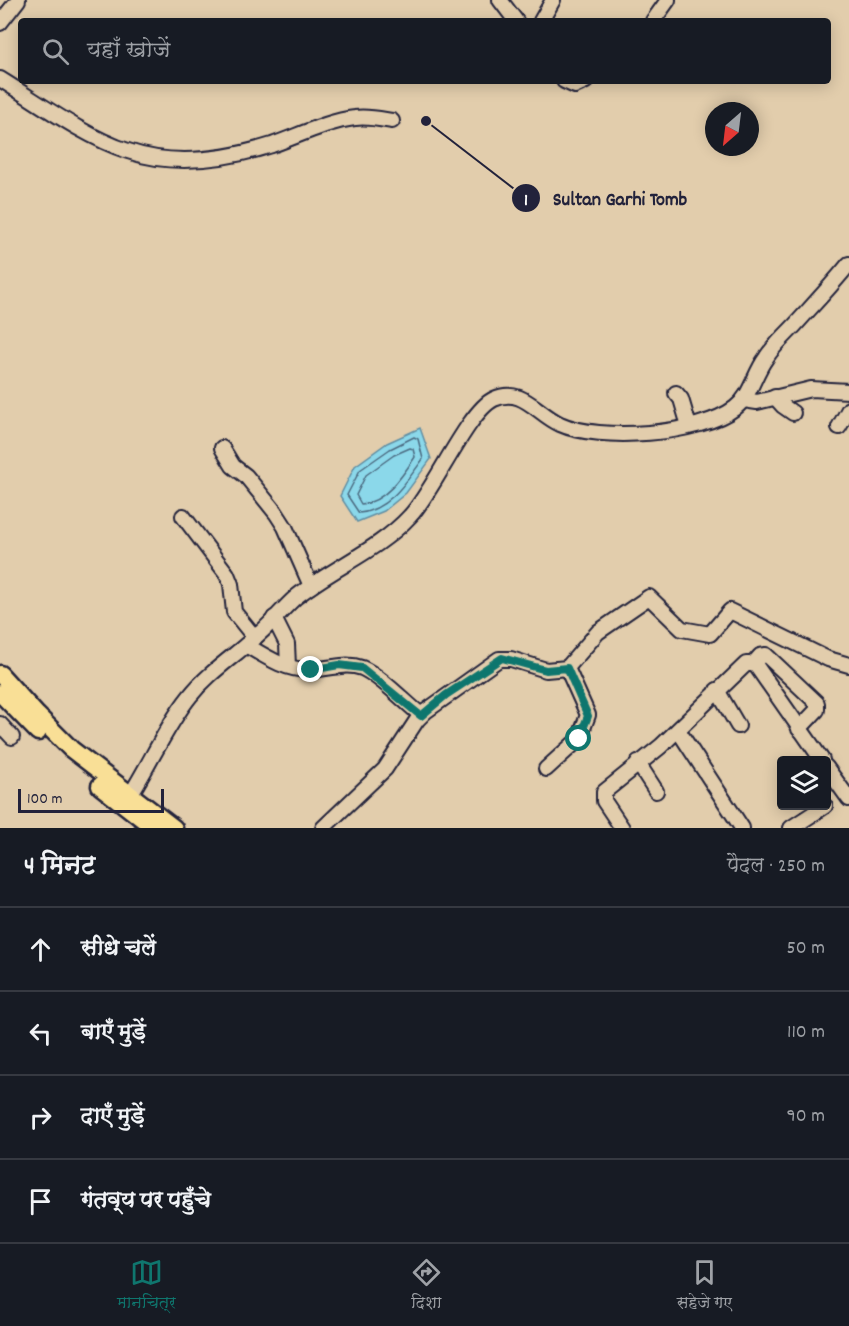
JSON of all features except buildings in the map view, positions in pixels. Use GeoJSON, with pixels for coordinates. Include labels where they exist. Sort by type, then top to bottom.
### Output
{"type":"FeatureCollection","features":[{"type":"Feature","properties":{"kind":"main road"},"geometry":{"type":"LineString","coordinates":[[0,674],[61,740],[154,828]]}},
{"type":"Feature","properties":{"kind":"main road"},"geometry":{"type":"LineString","coordinates":[[0,693],[40,735],[127,800],[174,828]]}},
{"type":"Feature","properties":{"kind":"street"},"geometry":{"type":"LineString","coordinates":[[0,22],[18,0]]}},
{"type":"Feature","properties":{"kind":"street"},"geometry":{"type":"LineString","coordinates":[[500,0],[514,18]]}},
{"type":"Feature","properties":{"kind":"street"},"geometry":{"type":"LineString","coordinates":[[544,18],[553,0]]}},
{"type":"Feature","properties":{"kind":"street"},"geometry":{"type":"LineString","coordinates":[[655,18],[668,0]]}},
{"type":"Feature","properties":{"kind":"street"},"geometry":{"type":"LineString","coordinates":[[0,79],[58,116],[111,145],[147,157],[194,160],[218,158],[251,152],[341,120],[357,117],[392,121]]}},
{"type":"Feature","properties":{"kind":"street"},"geometry":{"type":"LineString","coordinates":[[127,800],[190,695],[214,670],[250,642],[311,586],[387,536],[410,517],[421,504],[473,421],[483,407],[493,399],[508,396],[524,398],[557,423],[578,430],[598,433],[657,432],[689,426],[728,412],[744,400],[765,358],[849,264]]}},
{"type":"Feature","properties":{"kind":"street"},"geometry":{"type":"LineString","coordinates":[[744,400],[757,402],[811,389],[849,391]]}},
{"type":"Feature","properties":{"kind":"street"},"geometry":{"type":"LineString","coordinates":[[676,393],[681,399],[689,426]]}},
{"type":"Feature","properties":{"kind":"street"},"geometry":{"type":"LineString","coordinates":[[775,397],[792,413]]}},
{"type":"Feature","properties":{"kind":"street"},"geometry":{"type":"LineString","coordinates":[[839,427],[849,409]]}},
{"type":"Feature","properties":{"kind":"street"},"geometry":{"type":"LineString","coordinates":[[222,448],[233,466],[246,476],[276,513],[285,527],[311,586]]}},
{"type":"Feature","properties":{"kind":"street"},"geometry":{"type":"LineString","coordinates":[[183,516],[227,574],[231,584],[234,612],[250,642],[276,662],[288,666],[311,670],[339,665],[362,668],[421,716]]}},
{"type":"Feature","properties":{"kind":"street"},"geometry":{"type":"LineString","coordinates":[[323,828],[385,770],[421,716],[446,695],[502,658],[546,670],[567,668],[598,633],[649,597],[682,629],[710,634],[730,611],[828,659],[849,665]]}},
{"type":"Feature","properties":{"kind":"street"},"geometry":{"type":"LineString","coordinates":[[274,618],[287,645],[288,666]]}},
{"type":"Feature","properties":{"kind":"street"},"geometry":{"type":"LineString","coordinates":[[753,664],[760,656],[766,655],[817,703],[817,710],[799,729]]}},
{"type":"Feature","properties":{"kind":"street"},"geometry":{"type":"LineString","coordinates":[[622,828],[604,801],[603,795],[606,789],[678,730],[746,664],[753,664],[757,667],[819,756]]}},
{"type":"Feature","properties":{"kind":"street"},"geometry":{"type":"LineString","coordinates":[[546,769],[579,739],[588,716],[567,668]]}},
{"type":"Feature","properties":{"kind":"street"},"geometry":{"type":"LineString","coordinates":[[717,690],[738,726]]}},
{"type":"Feature","properties":{"kind":"street"},"geometry":{"type":"LineString","coordinates":[[0,724],[12,736]]}},
{"type":"Feature","properties":{"kind":"street"},"geometry":{"type":"LineString","coordinates":[[678,730],[742,828]]}},
{"type":"Feature","properties":{"kind":"street"},"geometry":{"type":"LineString","coordinates":[[638,764],[656,791]]}},
{"type":"Feature","properties":{"kind":"street"},"geometry":{"type":"LineString","coordinates":[[831,774],[847,796],[831,803]]}},
{"type":"Feature","properties":{"kind":"street"},"geometry":{"type":"LineString","coordinates":[[791,828],[818,810]]}},
{"type":"Feature","properties":{"kind":"water"},"geometry":{"type":"Polygon","coordinates":[[[420,428],[431,459],[406,493],[384,511],[357,522],[340,496],[355,466],[387,443],[420,428]]]}},
{"type":"Feature","properties":{"kind":"place","name":"Sultan Garhi Tomb"},"geometry":{"type":"Point","coordinates":[426,121]}},
{"type":"Feature","properties":{"kind":"route"},"geometry":{"type":"LineString","coordinates":[[311,670],[339,665],[362,668],[421,716],[446,695],[502,658],[546,670],[567,668],[588,716],[579,739]]}}]}
